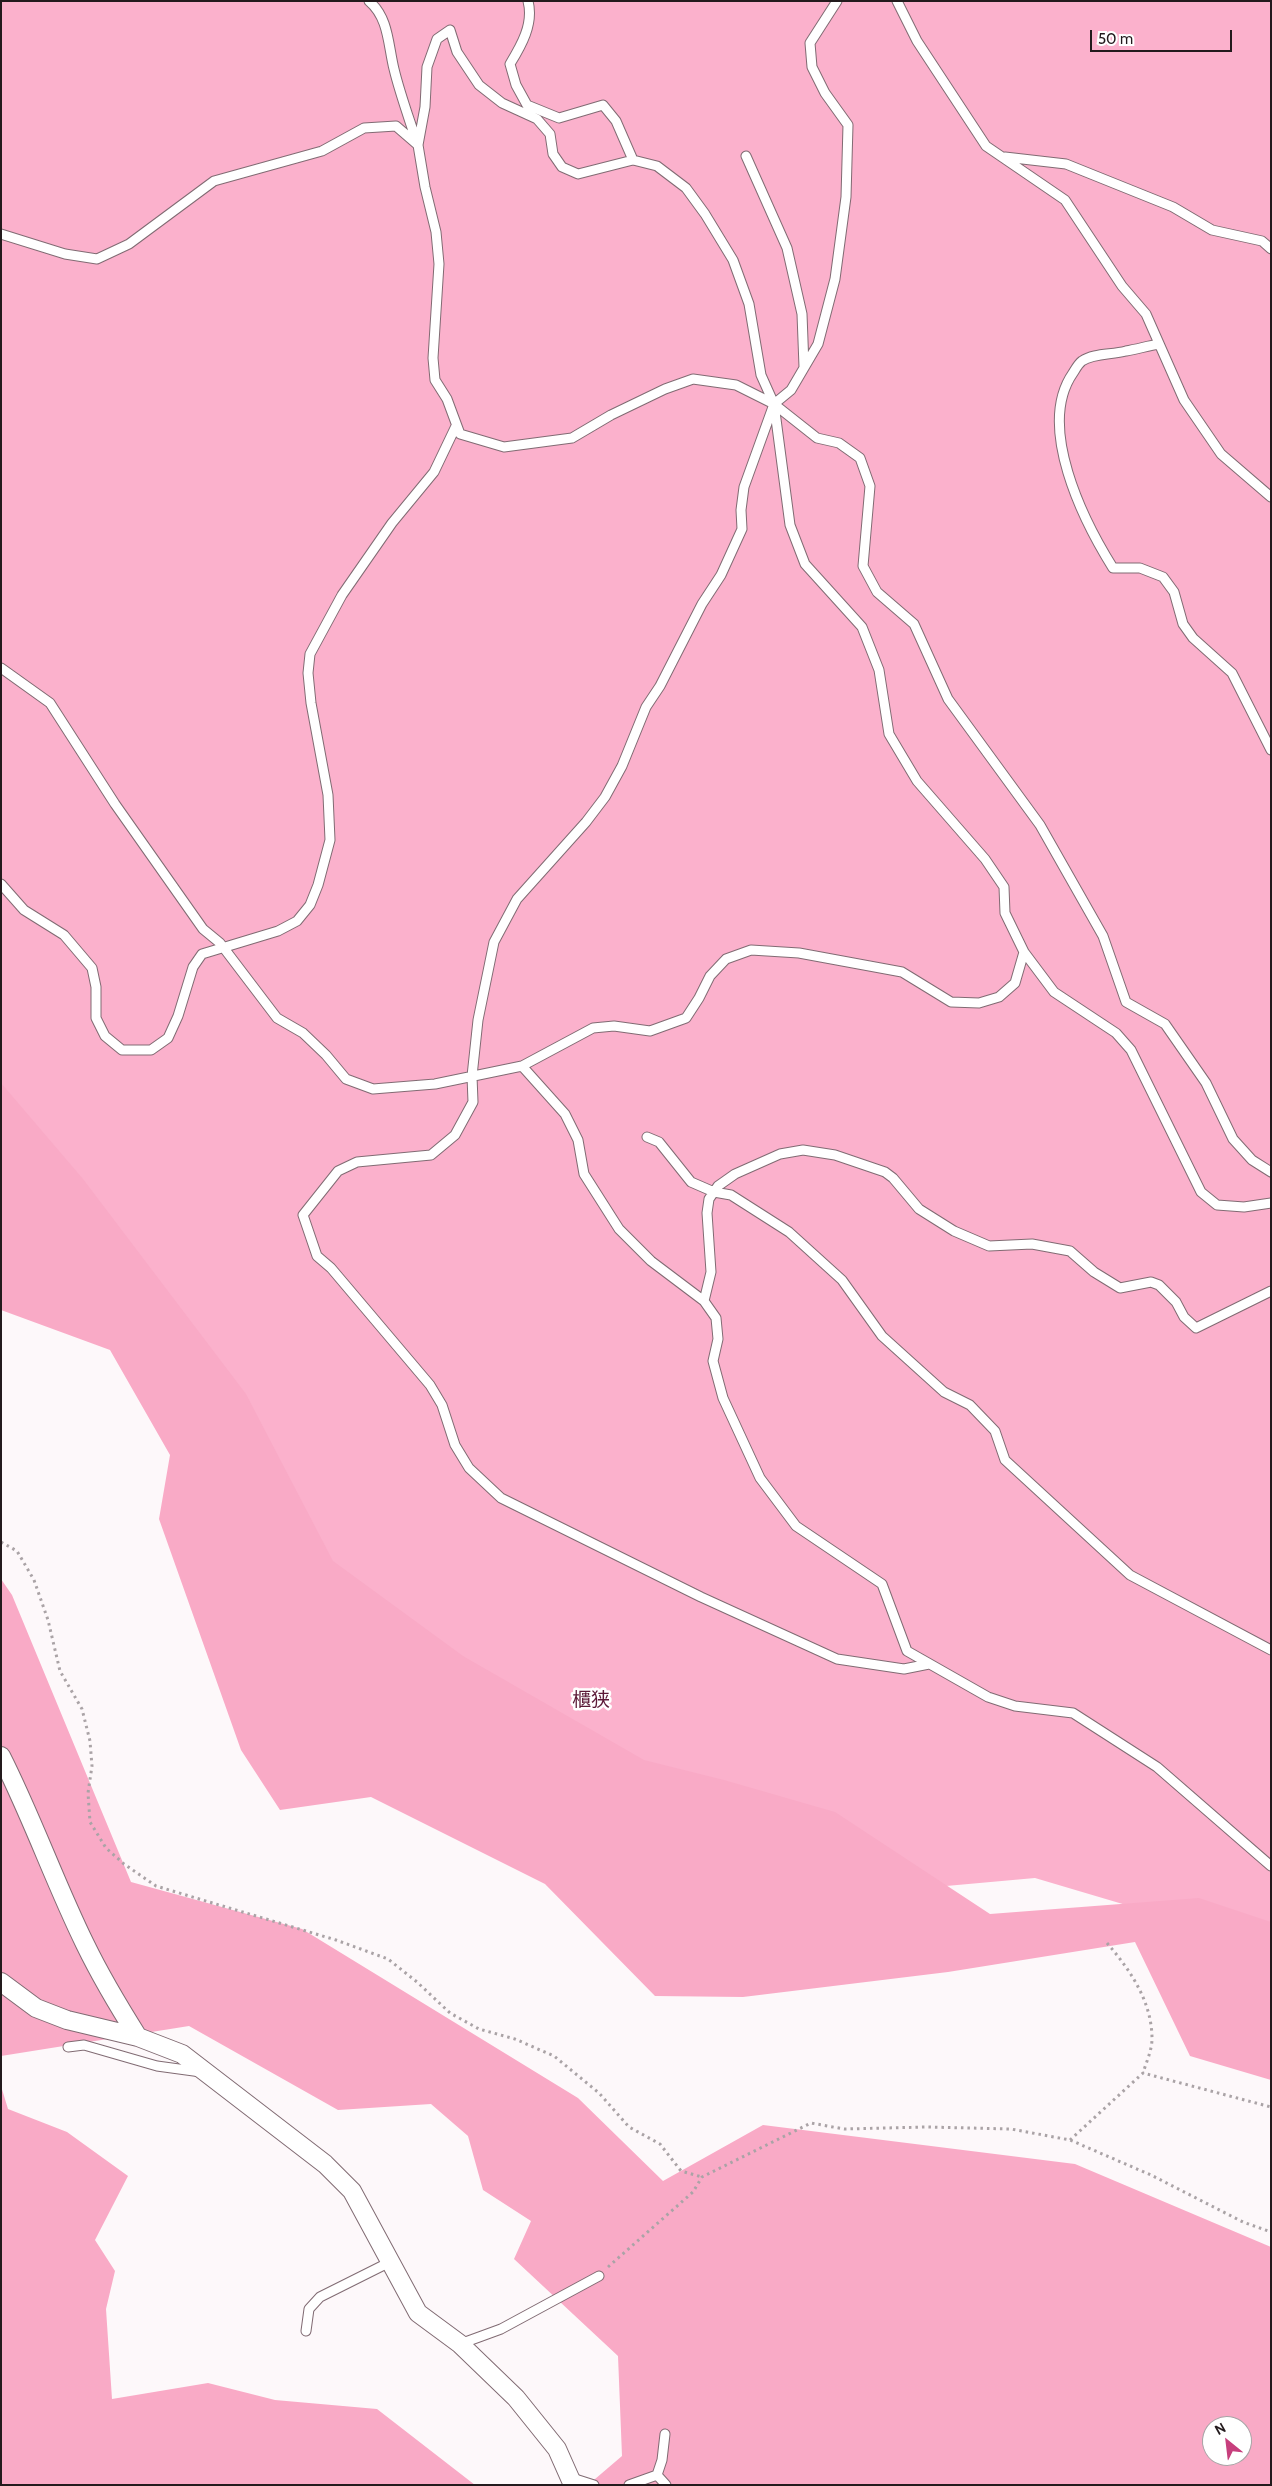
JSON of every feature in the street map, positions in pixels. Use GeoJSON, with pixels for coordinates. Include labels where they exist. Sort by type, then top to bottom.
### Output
{"type":"FeatureCollection","features":[{"type":"Feature","properties":{"kind":"street"},"geometry":{"type":"LineString","coordinates":[[1,1756],[18,1790],[84,1943],[107,1987],[138,2037]]}},
{"type":"Feature","properties":{"kind":"street"},"geometry":{"type":"LineString","coordinates":[[1,1982],[36,2008],[98,2029],[138,2037],[182,2054],[325,2164],[352,2191],[418,2313],[460,2344],[516,2398],[557,2449],[571,2481]]}},
{"type":"Feature","properties":{"kind":"lane"},"geometry":{"type":"LineString","coordinates":[[369,1],[386,27],[394,69],[418,145],[425,187],[436,232],[439,264],[433,358],[435,380],[447,399],[460,434],[504,447],[572,438],[634,404],[665,389],[692,379],[736,385],[774,404],[817,438],[839,443],[860,458],[870,486],[863,566],[876,592],[914,624],[948,700],[1040,825],[1103,936],[1126,1002],[1165,1024],[1206,1083],[1233,1139],[1252,1160],[1271,1172]]}},
{"type":"Feature","properties":{"kind":"lane"},"geometry":{"type":"LineString","coordinates":[[528,1],[531,11],[524,42],[510,64],[516,85],[527,105],[559,118],[603,105],[616,122],[633,160]]}},
{"type":"Feature","properties":{"kind":"lane"},"geometry":{"type":"LineString","coordinates":[[837,1],[810,43],[812,67],[825,93],[848,125],[846,198],[835,278],[818,344],[790,390],[774,404],[744,487],[740,510],[742,529],[721,574],[702,604],[660,686],[646,707],[622,766],[605,797],[586,822],[517,899],[494,942],[478,1020],[472,1076],[474,1102],[455,1135],[431,1155],[357,1162],[338,1171],[303,1216],[317,1256],[337,1276],[430,1385],[442,1405],[455,1445],[470,1468],[501,1498],[701,1597],[837,1659],[904,1669],[929,1664]]}},
{"type":"Feature","properties":{"kind":"lane"},"geometry":{"type":"LineString","coordinates":[[898,1],[917,41],[986,146],[1065,200],[1122,286],[1146,314],[1184,400],[1221,454],[1271,497]]}},
{"type":"Feature","properties":{"kind":"lane"},"geometry":{"type":"LineString","coordinates":[[418,145],[424,107],[427,67],[437,39],[450,30],[457,52],[479,85],[502,103],[538,119],[550,134],[553,154],[562,167],[578,174],[633,160],[657,166],[686,188],[705,214],[728,252],[749,304],[761,375],[774,404],[790,525],[805,564],[862,627],[879,670],[889,734],[917,781],[985,859],[1004,887],[1005,913],[1024,952],[1054,992],[1116,1033],[1131,1050],[1201,1192],[1217,1205],[1244,1207],[1271,1203]]}},
{"type":"Feature","properties":{"kind":"lane"},"geometry":{"type":"LineString","coordinates":[[1,234],[56,251],[97,260],[128,244],[214,181],[322,151],[364,128],[396,126],[418,145]]}},
{"type":"Feature","properties":{"kind":"lane"},"geometry":{"type":"LineString","coordinates":[[746,156],[788,248],[802,314],[804,367]]}},
{"type":"Feature","properties":{"kind":"lane"},"geometry":{"type":"LineString","coordinates":[[1003,157],[1066,164],[1173,207],[1212,230],[1262,241],[1271,249]]}},
{"type":"Feature","properties":{"kind":"lane"},"geometry":{"type":"LineString","coordinates":[[1159,344],[1100,355],[1081,362],[1065,385],[1059,402],[1060,437],[1070,475],[1096,539],[1113,568],[1140,568],[1163,577],[1174,592],[1184,624],[1193,638],[1232,673],[1271,750]]}},
{"type":"Feature","properties":{"kind":"lane"},"geometry":{"type":"LineString","coordinates":[[1,884],[24,910],[64,935],[92,968],[96,987],[96,1018],[105,1036],[122,1050],[151,1050],[168,1038],[178,1016],[193,967],[202,954],[222,946],[278,931],[297,921],[310,905],[318,885],[330,840],[328,795],[311,703],[308,673],[310,654],[342,595],[392,523],[434,472],[456,426]]}},
{"type":"Feature","properties":{"kind":"lane"},"geometry":{"type":"LineString","coordinates":[[1,668],[50,703],[115,804],[197,921],[222,946],[277,1018],[303,1033],[326,1055],[346,1079],[373,1089],[436,1084],[522,1066],[593,1028],[614,1026],[650,1031],[686,1018],[710,976],[720,965],[726,959],[751,950],[799,953],[902,972],[951,1002],[979,1003],[999,997],[1014,983],[1024,952]]}},
{"type":"Feature","properties":{"kind":"lane"},"geometry":{"type":"LineString","coordinates":[[522,1066],[566,1114],[578,1140],[584,1174],[618,1229],[651,1261],[704,1301],[716,1318],[718,1339],[713,1361],[723,1398],[760,1478],[796,1526],[882,1584],[907,1651],[988,1697],[1015,1706],[1073,1713],[1157,1767],[1271,1866]]}},
{"type":"Feature","properties":{"kind":"lane"},"geometry":{"type":"LineString","coordinates":[[647,1137],[658,1142],[691,1182],[714,1192],[731,1196],[789,1232],[842,1280],[882,1336],[944,1392],[970,1405],[995,1431],[1005,1460],[1130,1575],[1271,1650]]}},
{"type":"Feature","properties":{"kind":"lane"},"geometry":{"type":"LineString","coordinates":[[704,1301],[711,1272],[707,1213],[708,1199],[718,1186],[735,1174],[780,1154],[803,1150],[835,1155],[885,1172],[893,1178],[919,1209],[954,1231],[989,1246],[1032,1244],[1070,1251],[1094,1272],[1120,1288],[1151,1282],[1159,1285],[1176,1302],[1184,1317],[1196,1328],[1271,1291]]}},
{"type":"Feature","properties":{"kind":"lane"},"geometry":{"type":"LineString","coordinates":[[68,2047],[84,2045],[157,2066],[206,2072]]}},
{"type":"Feature","properties":{"kind":"lane"},"geometry":{"type":"LineString","coordinates":[[306,2331],[309,2309],[320,2297],[390,2262]]}},
{"type":"Feature","properties":{"kind":"lane"},"geometry":{"type":"LineString","coordinates":[[460,2344],[501,2329],[599,2276]]}},
{"type":"Feature","properties":{"kind":"lane"},"geometry":{"type":"LineString","coordinates":[[657,2475],[662,2460],[665,2434]]}},
{"type":"Feature","properties":{"kind":"lane"},"geometry":{"type":"LineString","coordinates":[[629,2485],[657,2475]]}},
{"type":"Feature","properties":{"kind":"lane"},"geometry":{"type":"LineString","coordinates":[[657,2475],[666,2485]]}},
{"type":"Feature","properties":{"kind":"lane"},"geometry":{"type":"LineString","coordinates":[[571,2481],[594,2485]]}},
{"type":"Feature","properties":{"kind":"path"},"geometry":{"type":"LineString","coordinates":[[1,1542],[16,1551],[34,1580],[48,1620],[60,1671],[82,1709],[90,1741],[92,1766],[88,1793],[90,1822],[106,1848],[124,1864],[156,1886],[336,1940],[388,1959],[417,1982],[450,2013],[480,2029],[515,2039],[554,2056],[598,2093],[629,2127],[660,2144],[681,2171],[702,2177]]}},
{"type":"Feature","properties":{"kind":"path"},"geometry":{"type":"LineString","coordinates":[[1070,2140],[1144,2073],[1152,2040],[1147,2008],[1130,1972],[1107,1943]]}},
{"type":"Feature","properties":{"kind":"path"},"geometry":{"type":"LineString","coordinates":[[1144,2073],[1271,2107]]}},
{"type":"Feature","properties":{"kind":"path"},"geometry":{"type":"LineString","coordinates":[[599,2276],[694,2192],[702,2177],[811,2123],[844,2129],[927,2127],[1011,2129],[1070,2140],[1151,2174],[1243,2222],[1271,2232]]}},
{"type":"Feature","properties":{"kind":"shaded area"},"geometry":{"type":"Polygon","coordinates":[[[1,1],[1271,1],[1271,1948],[1035,1878],[824,1897],[310,1615],[1,1084],[1,1]]]}},
{"type":"Feature","properties":{"kind":"shaded area"},"geometry":{"type":"Polygon","coordinates":[[[1,1083],[83,1179],[246,1394],[333,1561],[463,1656],[644,1760],[724,1780],[835,1812],[990,1914],[1199,1898],[1271,1922],[1271,2080],[1190,2056],[1135,1942],[948,1972],[743,1997],[655,1996],[545,1884],[371,1797],[280,1810],[241,1750],[159,1519],[170,1455],[110,1350],[1,1310],[1,1083]]]}},
{"type":"Feature","properties":{"kind":"shaded area"},"geometry":{"type":"Polygon","coordinates":[[[1,1579],[12,1595],[131,1882],[302,1929],[578,2098],[663,2181],[763,2125],[1075,2164],[1271,2247],[1271,2485],[588,2485],[622,2456],[618,2356],[514,2259],[531,2221],[483,2190],[468,2136],[431,2104],[338,2110],[189,2026],[1,2056],[1,1579]]]}},
{"type":"Feature","properties":{"kind":"shaded area"},"geometry":{"type":"Polygon","coordinates":[[[1,2086],[8,2109],[67,2132],[128,2176],[95,2240],[115,2271],[106,2309],[112,2399],[208,2383],[275,2400],[377,2409],[475,2485],[1,2485],[1,2086]]]}},
{"type":"Feature","properties":{"kind":"district","name":"櫃狭"},"geometry":{"type":"Point","coordinates":[591,1700]}}]}
